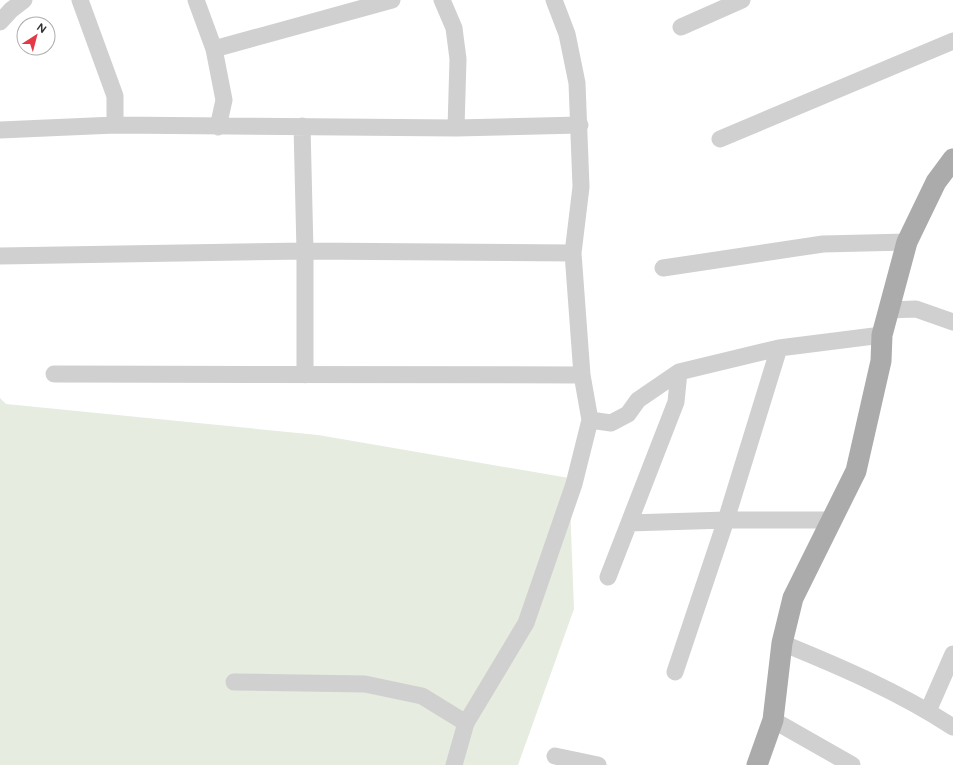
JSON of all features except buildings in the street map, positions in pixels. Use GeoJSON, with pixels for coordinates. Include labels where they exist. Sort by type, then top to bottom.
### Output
{"type":"FeatureCollection","features":[{"type":"Feature","properties":{"kind":"main road"},"geometry":{"type":"LineString","coordinates":[[757,765],[773,720],[782,643],[793,598],[856,471],[881,361],[882,335],[907,242],[936,182],[953,159]]}},
{"type":"Feature","properties":{"kind":"street"},"geometry":{"type":"LineString","coordinates":[[0,22],[11,10],[24,0]]}},
{"type":"Feature","properties":{"kind":"street"},"geometry":{"type":"LineString","coordinates":[[80,0],[115,96],[116,126]]}},
{"type":"Feature","properties":{"kind":"street"},"geometry":{"type":"LineString","coordinates":[[196,0],[214,49],[224,100],[218,127]]}},
{"type":"Feature","properties":{"kind":"street"},"geometry":{"type":"LineString","coordinates":[[214,49],[392,0]]}},
{"type":"Feature","properties":{"kind":"street"},"geometry":{"type":"LineString","coordinates":[[442,0],[454,28],[458,59],[456,128]]}},
{"type":"Feature","properties":{"kind":"street"},"geometry":{"type":"LineString","coordinates":[[454,765],[466,723],[526,623],[574,484],[590,420],[582,375],[573,253],[580,187],[580,125],[577,84],[567,34],[554,0]]}},
{"type":"Feature","properties":{"kind":"street"},"geometry":{"type":"LineString","coordinates":[[681,27],[742,0]]}},
{"type":"Feature","properties":{"kind":"street"},"geometry":{"type":"LineString","coordinates":[[720,140],[953,41]]}},
{"type":"Feature","properties":{"kind":"street"},"geometry":{"type":"LineString","coordinates":[[0,130],[116,126],[456,128],[580,125]]}},
{"type":"Feature","properties":{"kind":"street"},"geometry":{"type":"LineString","coordinates":[[302,126],[305,251],[305,375]]}},
{"type":"Feature","properties":{"kind":"street"},"geometry":{"type":"LineString","coordinates":[[663,268],[823,244],[907,242]]}},
{"type":"Feature","properties":{"kind":"street"},"geometry":{"type":"LineString","coordinates":[[0,256],[305,251],[573,253]]}},
{"type":"Feature","properties":{"kind":"street"},"geometry":{"type":"LineString","coordinates":[[888,310],[916,309],[953,322]]}},
{"type":"Feature","properties":{"kind":"street"},"geometry":{"type":"LineString","coordinates":[[590,420],[610,423],[628,414],[638,400],[679,372],[779,348],[882,335]]}},
{"type":"Feature","properties":{"kind":"street"},"geometry":{"type":"LineString","coordinates":[[675,672],[726,520],[779,348]]}},
{"type":"Feature","properties":{"kind":"street"},"geometry":{"type":"LineString","coordinates":[[608,577],[676,402],[679,372]]}},
{"type":"Feature","properties":{"kind":"street"},"geometry":{"type":"LineString","coordinates":[[54,374],[582,375]]}},
{"type":"Feature","properties":{"kind":"street"},"geometry":{"type":"LineString","coordinates":[[629,523],[726,520],[832,520]]}},
{"type":"Feature","properties":{"kind":"street"},"geometry":{"type":"LineString","coordinates":[[782,643],[853,672],[928,711],[953,726]]}},
{"type":"Feature","properties":{"kind":"street"},"geometry":{"type":"LineString","coordinates":[[928,711],[953,654]]}},
{"type":"Feature","properties":{"kind":"street"},"geometry":{"type":"LineString","coordinates":[[234,682],[365,684],[422,696],[466,723]]}},
{"type":"Feature","properties":{"kind":"street"},"geometry":{"type":"LineString","coordinates":[[773,720],[852,765]]}},
{"type":"Feature","properties":{"kind":"street"},"geometry":{"type":"LineString","coordinates":[[555,756],[598,765]]}},
{"type":"Feature","properties":{"kind":"shaded area"},"geometry":{"type":"Polygon","coordinates":[[[0,398],[6,404],[318,435],[569,478],[574,609],[518,765],[0,765],[0,398]]]}}]}
